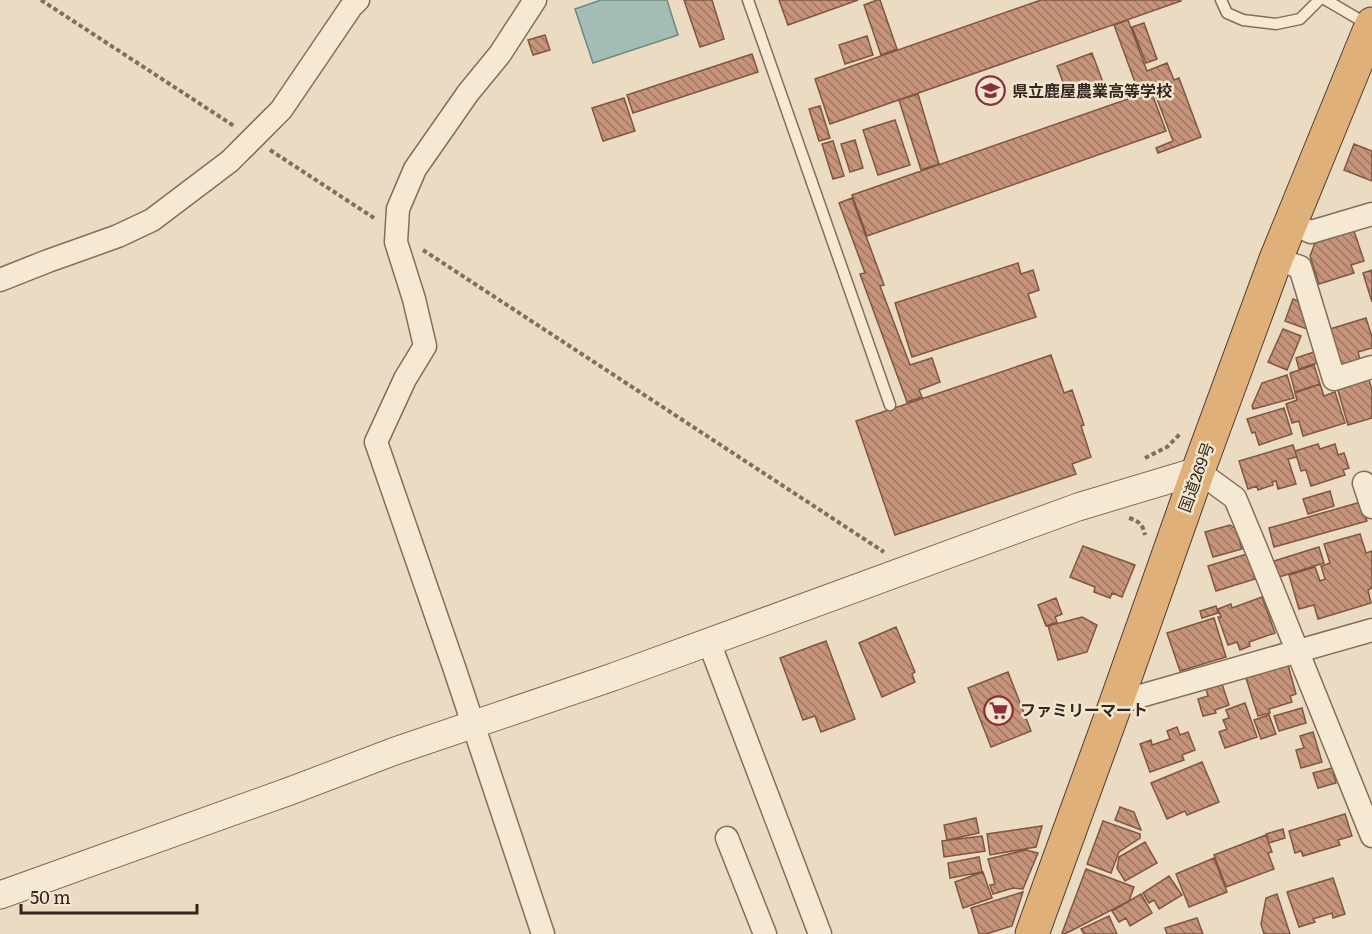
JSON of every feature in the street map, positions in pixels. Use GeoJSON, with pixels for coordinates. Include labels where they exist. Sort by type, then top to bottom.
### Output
{"type":"FeatureCollection","features":[{"type":"Feature","properties":{"kind":"highway","name":"国道269号"},"geometry":{"type":"LineString","coordinates":[[1032,934],[1276,259],[1372,25]]}},
{"type":"Feature","properties":{"kind":"street"},"geometry":{"type":"LineString","coordinates":[[0,280],[118,236],[153,220],[230,161],[281,110],[358,0]]}},
{"type":"Feature","properties":{"kind":"street"},"geometry":{"type":"LineString","coordinates":[[535,0],[500,54],[468,93],[416,169],[398,209],[396,242],[414,299],[425,346],[405,379],[376,442],[543,934]]}},
{"type":"Feature","properties":{"kind":"street"},"geometry":{"type":"LineString","coordinates":[[1290,223],[1311,232],[1372,214]]}},
{"type":"Feature","properties":{"kind":"street"},"geometry":{"type":"LineString","coordinates":[[1276,259],[1300,267],[1334,379],[1372,367]]}},
{"type":"Feature","properties":{"kind":"street"},"geometry":{"type":"LineString","coordinates":[[0,895],[472,724],[613,677],[1078,507],[1198,471],[1234,498],[1372,836]]}},
{"type":"Feature","properties":{"kind":"street"},"geometry":{"type":"LineString","coordinates":[[1364,483],[1372,507]]}},
{"type":"Feature","properties":{"kind":"street"},"geometry":{"type":"LineString","coordinates":[[1116,703],[1372,630]]}},
{"type":"Feature","properties":{"kind":"street"},"geometry":{"type":"LineString","coordinates":[[709,642],[820,934]]}},
{"type":"Feature","properties":{"kind":"street"},"geometry":{"type":"LineString","coordinates":[[727,838],[765,934]]}},
{"type":"Feature","properties":{"kind":"lane"},"geometry":{"type":"LineString","coordinates":[[748,0],[890,405]]}},
{"type":"Feature","properties":{"kind":"lane"},"geometry":{"type":"LineString","coordinates":[[1221,0],[1227,13],[1243,20],[1276,24],[1300,19],[1319,0]]}},
{"type":"Feature","properties":{"kind":"lane"},"geometry":{"type":"LineString","coordinates":[[1326,0],[1372,25]]}},
{"type":"Feature","properties":{"kind":"path"},"geometry":{"type":"LineString","coordinates":[[41,0],[240,130]]}},
{"type":"Feature","properties":{"kind":"path"},"geometry":{"type":"LineString","coordinates":[[270,150],[379,221]]}},
{"type":"Feature","properties":{"kind":"path"},"geometry":{"type":"LineString","coordinates":[[418,247],[885,552]]}},
{"type":"Feature","properties":{"kind":"path"},"geometry":{"type":"LineString","coordinates":[[1141,460],[1167,447],[1185,430]]}},
{"type":"Feature","properties":{"kind":"path"},"geometry":{"type":"LineString","coordinates":[[1121,519],[1126,517],[1137,520],[1143,527],[1146,537]]}},
{"type":"Feature","properties":{"kind":"water"},"geometry":{"type":"Polygon","coordinates":[[[601,0],[667,0],[678,35],[593,63],[575,9],[601,0]]]}},
{"type":"Feature","properties":{"kind":"building"},"geometry":{"type":"Polygon","coordinates":[[[684,0],[712,0],[724,39],[700,47],[684,0]]]}},
{"type":"Feature","properties":{"kind":"building"},"geometry":{"type":"Polygon","coordinates":[[[779,0],[858,0],[788,25],[779,0]]]}},
{"type":"Feature","properties":{"kind":"building"},"geometry":{"type":"Polygon","coordinates":[[[880,0],[897,49],[881,55],[864,5],[880,0]]]}},
{"type":"Feature","properties":{"kind":"building"},"geometry":{"type":"Polygon","coordinates":[[[1041,0],[1181,1],[830,124],[815,79],[1041,0]]]}},
{"type":"Feature","properties":{"kind":"building"},"geometry":{"type":"Polygon","coordinates":[[[1128,20],[1147,71],[1167,63],[1174,80],[1179,78],[1201,137],[1158,153],[1156,148],[1173,141],[1153,88],[1139,93],[1114,25],[1128,20]]]}},
{"type":"Feature","properties":{"kind":"building"},"geometry":{"type":"Polygon","coordinates":[[[1144,23],[1157,59],[1146,63],[1132,27],[1144,23]]]}},
{"type":"Feature","properties":{"kind":"building"},"geometry":{"type":"Polygon","coordinates":[[[545,35],[550,50],[533,55],[528,40],[545,35]]]}},
{"type":"Feature","properties":{"kind":"building"},"geometry":{"type":"Polygon","coordinates":[[[867,36],[873,55],[845,64],[839,45],[867,36]]]}},
{"type":"Feature","properties":{"kind":"building"},"geometry":{"type":"Polygon","coordinates":[[[1092,53],[1104,85],[1069,98],[1057,66],[1092,53]]]}},
{"type":"Feature","properties":{"kind":"building"},"geometry":{"type":"Polygon","coordinates":[[[752,54],[758,72],[633,113],[627,95],[752,54]]]}},
{"type":"Feature","properties":{"kind":"building"},"geometry":{"type":"Polygon","coordinates":[[[1151,91],[1166,131],[867,236],[852,195],[1151,91]]]}},
{"type":"Feature","properties":{"kind":"building"},"geometry":{"type":"Polygon","coordinates":[[[918,94],[939,164],[921,170],[899,100],[918,94]]]}},
{"type":"Feature","properties":{"kind":"building"},"geometry":{"type":"Polygon","coordinates":[[[624,98],[635,131],[603,141],[592,108],[624,98]]]}},
{"type":"Feature","properties":{"kind":"building"},"geometry":{"type":"Polygon","coordinates":[[[820,106],[830,138],[819,141],[809,109],[820,106]]]}},
{"type":"Feature","properties":{"kind":"building"},"geometry":{"type":"Polygon","coordinates":[[[895,120],[910,165],[878,175],[863,130],[895,120]]]}},
{"type":"Feature","properties":{"kind":"building"},"geometry":{"type":"Polygon","coordinates":[[[855,140],[863,168],[850,172],[841,144],[855,140]]]}},
{"type":"Feature","properties":{"kind":"building"},"geometry":{"type":"Polygon","coordinates":[[[833,141],[844,176],[833,179],[822,144],[833,141]]]}},
{"type":"Feature","properties":{"kind":"building"},"geometry":{"type":"Polygon","coordinates":[[[1354,144],[1372,151],[1372,181],[1344,170],[1354,144]]]}},
{"type":"Feature","properties":{"kind":"building"},"geometry":{"type":"Polygon","coordinates":[[[852,198],[884,285],[880,286],[910,365],[932,358],[940,382],[919,390],[922,397],[907,402],[860,274],[865,273],[839,203],[852,198]]]}},
{"type":"Feature","properties":{"kind":"building"},"geometry":{"type":"Polygon","coordinates":[[[1354,231],[1364,261],[1351,265],[1354,273],[1319,284],[1310,256],[1315,243],[1354,231]]]}},
{"type":"Feature","properties":{"kind":"building"},"geometry":{"type":"Polygon","coordinates":[[[1018,263],[1021,274],[1033,270],[1039,290],[1028,294],[1036,317],[912,357],[895,303],[1018,263]]]}},
{"type":"Feature","properties":{"kind":"building"},"geometry":{"type":"Polygon","coordinates":[[[1372,270],[1372,302],[1363,273],[1372,270]]]}},
{"type":"Feature","properties":{"kind":"building"},"geometry":{"type":"Polygon","coordinates":[[[1293,299],[1298,301],[1307,329],[1285,321],[1293,299]]]}},
{"type":"Feature","properties":{"kind":"building"},"geometry":{"type":"Polygon","coordinates":[[[1366,318],[1372,337],[1372,348],[1358,352],[1361,363],[1342,368],[1330,329],[1366,318]]]}},
{"type":"Feature","properties":{"kind":"building"},"geometry":{"type":"Polygon","coordinates":[[[1283,329],[1301,336],[1287,370],[1268,362],[1283,329]]]}},
{"type":"Feature","properties":{"kind":"building"},"geometry":{"type":"Polygon","coordinates":[[[1317,351],[1320,362],[1299,369],[1296,358],[1317,351]]]}},
{"type":"Feature","properties":{"kind":"building"},"geometry":{"type":"Polygon","coordinates":[[[1051,355],[1064,393],[1072,390],[1084,425],[1081,426],[1091,457],[1072,464],[1076,474],[895,535],[856,421],[1051,355]]]}},
{"type":"Feature","properties":{"kind":"building"},"geometry":{"type":"Polygon","coordinates":[[[1314,365],[1320,384],[1295,392],[1290,373],[1314,365]]]}},
{"type":"Feature","properties":{"kind":"building"},"geometry":{"type":"Polygon","coordinates":[[[1287,375],[1294,398],[1253,409],[1252,406],[1262,383],[1287,375]]]}},
{"type":"Feature","properties":{"kind":"building"},"geometry":{"type":"Polygon","coordinates":[[[1368,378],[1372,389],[1372,418],[1348,425],[1337,387],[1368,378]]]}},
{"type":"Feature","properties":{"kind":"building"},"geometry":{"type":"Polygon","coordinates":[[[1320,384],[1324,396],[1335,392],[1345,423],[1303,436],[1299,421],[1292,423],[1286,404],[1297,400],[1295,393],[1320,384]]]}},
{"type":"Feature","properties":{"kind":"building"},"geometry":{"type":"Polygon","coordinates":[[[1284,408],[1292,434],[1259,445],[1255,432],[1252,433],[1247,419],[1284,408]]]}},
{"type":"Feature","properties":{"kind":"building"},"geometry":{"type":"Polygon","coordinates":[[[1318,444],[1320,449],[1335,444],[1338,455],[1344,453],[1349,468],[1343,470],[1345,475],[1311,486],[1306,470],[1301,471],[1295,451],[1318,444]]]}},
{"type":"Feature","properties":{"kind":"building"},"geometry":{"type":"Polygon","coordinates":[[[1293,445],[1297,457],[1288,459],[1296,484],[1278,489],[1276,481],[1272,482],[1273,485],[1258,490],[1257,486],[1248,489],[1239,461],[1293,445]]]}},
{"type":"Feature","properties":{"kind":"building"},"geometry":{"type":"Polygon","coordinates":[[[1330,491],[1334,506],[1308,514],[1303,499],[1330,491]]]}},
{"type":"Feature","properties":{"kind":"building"},"geometry":{"type":"Polygon","coordinates":[[[1361,502],[1367,521],[1274,547],[1269,528],[1361,502]]]}},
{"type":"Feature","properties":{"kind":"building"},"geometry":{"type":"Polygon","coordinates":[[[1230,525],[1236,529],[1242,549],[1213,557],[1205,532],[1230,525]]]}},
{"type":"Feature","properties":{"kind":"building"},"geometry":{"type":"Polygon","coordinates":[[[1360,534],[1366,553],[1372,551],[1372,588],[1368,590],[1371,603],[1318,619],[1314,605],[1299,609],[1289,575],[1315,567],[1320,581],[1325,579],[1321,566],[1330,563],[1324,544],[1360,534]]]}},
{"type":"Feature","properties":{"kind":"building"},"geometry":{"type":"Polygon","coordinates":[[[1083,546],[1135,565],[1122,597],[1112,593],[1110,598],[1094,592],[1095,587],[1070,577],[1083,546]]]}},
{"type":"Feature","properties":{"kind":"building"},"geometry":{"type":"Polygon","coordinates":[[[1319,547],[1324,563],[1279,577],[1274,561],[1319,547]]]}},
{"type":"Feature","properties":{"kind":"building"},"geometry":{"type":"Polygon","coordinates":[[[1247,554],[1255,579],[1216,591],[1208,566],[1247,554]]]}},
{"type":"Feature","properties":{"kind":"building"},"geometry":{"type":"Polygon","coordinates":[[[1262,597],[1275,633],[1249,642],[1250,646],[1240,650],[1237,642],[1228,645],[1218,617],[1221,617],[1218,609],[1231,604],[1232,608],[1262,597]]]}},
{"type":"Feature","properties":{"kind":"building"},"geometry":{"type":"Polygon","coordinates":[[[1056,598],[1062,614],[1055,617],[1057,622],[1046,626],[1038,605],[1056,598]]]}},
{"type":"Feature","properties":{"kind":"building"},"geometry":{"type":"Polygon","coordinates":[[[1216,606],[1218,613],[1202,618],[1200,611],[1216,606]]]}},
{"type":"Feature","properties":{"kind":"building"},"geometry":{"type":"Polygon","coordinates":[[[1082,617],[1097,625],[1087,652],[1058,660],[1048,626],[1082,617]]]}},
{"type":"Feature","properties":{"kind":"building"},"geometry":{"type":"Polygon","coordinates":[[[1214,618],[1226,657],[1180,671],[1167,633],[1214,618]]]}},
{"type":"Feature","properties":{"kind":"building"},"geometry":{"type":"Polygon","coordinates":[[[896,627],[915,672],[912,674],[915,682],[882,697],[859,643],[896,627]]]}},
{"type":"Feature","properties":{"kind":"building"},"geometry":{"type":"Polygon","coordinates":[[[826,641],[855,719],[821,732],[815,716],[803,720],[780,658],[826,641]]]}},
{"type":"Feature","properties":{"kind":"building"},"geometry":{"type":"Polygon","coordinates":[[[1288,665],[1296,694],[1290,696],[1292,702],[1269,709],[1270,713],[1258,716],[1246,678],[1288,665]]]}},
{"type":"Feature","properties":{"kind":"building","name":"ファミリーマート"},"geometry":{"type":"Polygon","coordinates":[[[1008,672],[1031,731],[991,747],[968,688],[1008,672]]]}},
{"type":"Feature","properties":{"kind":"building"},"geometry":{"type":"Polygon","coordinates":[[[1222,684],[1229,705],[1215,710],[1216,713],[1203,716],[1198,699],[1208,696],[1206,689],[1222,684]]]}},
{"type":"Feature","properties":{"kind":"building"},"geometry":{"type":"Polygon","coordinates":[[[1245,703],[1257,737],[1225,748],[1219,732],[1227,729],[1223,720],[1229,718],[1226,710],[1245,703]]]}},
{"type":"Feature","properties":{"kind":"building"},"geometry":{"type":"Polygon","coordinates":[[[1302,708],[1306,723],[1279,731],[1274,716],[1302,708]]]}},
{"type":"Feature","properties":{"kind":"building"},"geometry":{"type":"Polygon","coordinates":[[[1269,715],[1276,734],[1261,739],[1254,720],[1269,715]]]}},
{"type":"Feature","properties":{"kind":"building"},"geometry":{"type":"Polygon","coordinates":[[[1177,727],[1180,735],[1188,732],[1195,750],[1182,755],[1184,760],[1150,772],[1140,744],[1151,740],[1152,745],[1170,739],[1167,731],[1177,727]]]}},
{"type":"Feature","properties":{"kind":"building"},"geometry":{"type":"Polygon","coordinates":[[[1313,732],[1322,762],[1301,768],[1296,750],[1304,748],[1300,736],[1313,732]]]}},
{"type":"Feature","properties":{"kind":"building"},"geometry":{"type":"Polygon","coordinates":[[[1202,762],[1219,802],[1187,815],[1185,811],[1167,819],[1151,783],[1202,762]]]}},
{"type":"Feature","properties":{"kind":"building"},"geometry":{"type":"Polygon","coordinates":[[[1332,768],[1336,783],[1318,788],[1313,773],[1332,768]]]}},
{"type":"Feature","properties":{"kind":"building"},"geometry":{"type":"Polygon","coordinates":[[[1120,807],[1134,812],[1141,830],[1115,820],[1120,807]]]}},
{"type":"Feature","properties":{"kind":"building"},"geometry":{"type":"Polygon","coordinates":[[[1345,814],[1352,836],[1338,840],[1340,845],[1303,856],[1301,851],[1295,853],[1289,831],[1345,814]]]}},
{"type":"Feature","properties":{"kind":"building"},"geometry":{"type":"Polygon","coordinates":[[[976,818],[979,833],[947,840],[944,825],[976,818]]]}},
{"type":"Feature","properties":{"kind":"building"},"geometry":{"type":"Polygon","coordinates":[[[1103,821],[1140,834],[1140,838],[1119,852],[1111,873],[1087,864],[1103,821]]]}},
{"type":"Feature","properties":{"kind":"building"},"geometry":{"type":"Polygon","coordinates":[[[1042,826],[1036,847],[990,855],[987,834],[1042,826]]]}},
{"type":"Feature","properties":{"kind":"building"},"geometry":{"type":"Polygon","coordinates":[[[1283,829],[1285,838],[1269,843],[1266,834],[1283,829]]]}},
{"type":"Feature","properties":{"kind":"building"},"geometry":{"type":"Polygon","coordinates":[[[1266,835],[1272,852],[1268,853],[1274,869],[1226,887],[1214,855],[1266,835]]]}},
{"type":"Feature","properties":{"kind":"building"},"geometry":{"type":"Polygon","coordinates":[[[982,836],[985,851],[944,857],[942,841],[982,836]]]}},
{"type":"Feature","properties":{"kind":"building"},"geometry":{"type":"Polygon","coordinates":[[[1145,842],[1157,863],[1125,881],[1117,868],[1119,857],[1145,842]]]}},
{"type":"Feature","properties":{"kind":"building"},"geometry":{"type":"Polygon","coordinates":[[[1026,850],[1038,853],[1023,889],[1013,888],[993,894],[990,885],[995,884],[988,859],[1026,850]]]}},
{"type":"Feature","properties":{"kind":"building"},"geometry":{"type":"Polygon","coordinates":[[[979,857],[982,872],[950,878],[948,863],[979,857]]]}},
{"type":"Feature","properties":{"kind":"building"},"geometry":{"type":"Polygon","coordinates":[[[1214,858],[1227,892],[1189,907],[1176,874],[1214,858]]]}},
{"type":"Feature","properties":{"kind":"building"},"geometry":{"type":"Polygon","coordinates":[[[1086,869],[1134,887],[1129,901],[1065,934],[1062,933],[1086,869]]]}},
{"type":"Feature","properties":{"kind":"building"},"geometry":{"type":"Polygon","coordinates":[[[983,872],[992,898],[963,908],[955,882],[983,872]]]}},
{"type":"Feature","properties":{"kind":"building"},"geometry":{"type":"Polygon","coordinates":[[[1169,876],[1182,895],[1159,909],[1154,900],[1149,903],[1143,893],[1169,876]]]}},
{"type":"Feature","properties":{"kind":"building"},"geometry":{"type":"Polygon","coordinates":[[[1333,878],[1345,914],[1333,918],[1332,913],[1313,919],[1315,922],[1299,927],[1287,892],[1333,878]]]}},
{"type":"Feature","properties":{"kind":"building"},"geometry":{"type":"Polygon","coordinates":[[[1023,892],[1012,926],[979,934],[971,908],[1023,892]]]}},
{"type":"Feature","properties":{"kind":"building"},"geometry":{"type":"Polygon","coordinates":[[[1141,894],[1152,913],[1130,926],[1126,918],[1119,922],[1112,911],[1141,894]]]}},
{"type":"Feature","properties":{"kind":"building"},"geometry":{"type":"Polygon","coordinates":[[[1277,894],[1290,934],[1264,934],[1261,924],[1266,898],[1277,894]]]}},
{"type":"Feature","properties":{"kind":"building"},"geometry":{"type":"Polygon","coordinates":[[[1109,916],[1117,934],[1084,934],[1081,929],[1109,916]]]}},
{"type":"Feature","properties":{"kind":"building"},"geometry":{"type":"Polygon","coordinates":[[[1197,918],[1203,934],[1167,934],[1165,928],[1197,918]]]}},
{"type":"Feature","properties":{"kind":"place","name":"県立鹿屋農業高等学校"},"geometry":{"type":"Point","coordinates":[991,91]}},
{"type":"Feature","properties":{"kind":"place","name":"ファミリーマート"},"geometry":{"type":"Point","coordinates":[999,710]}}]}
